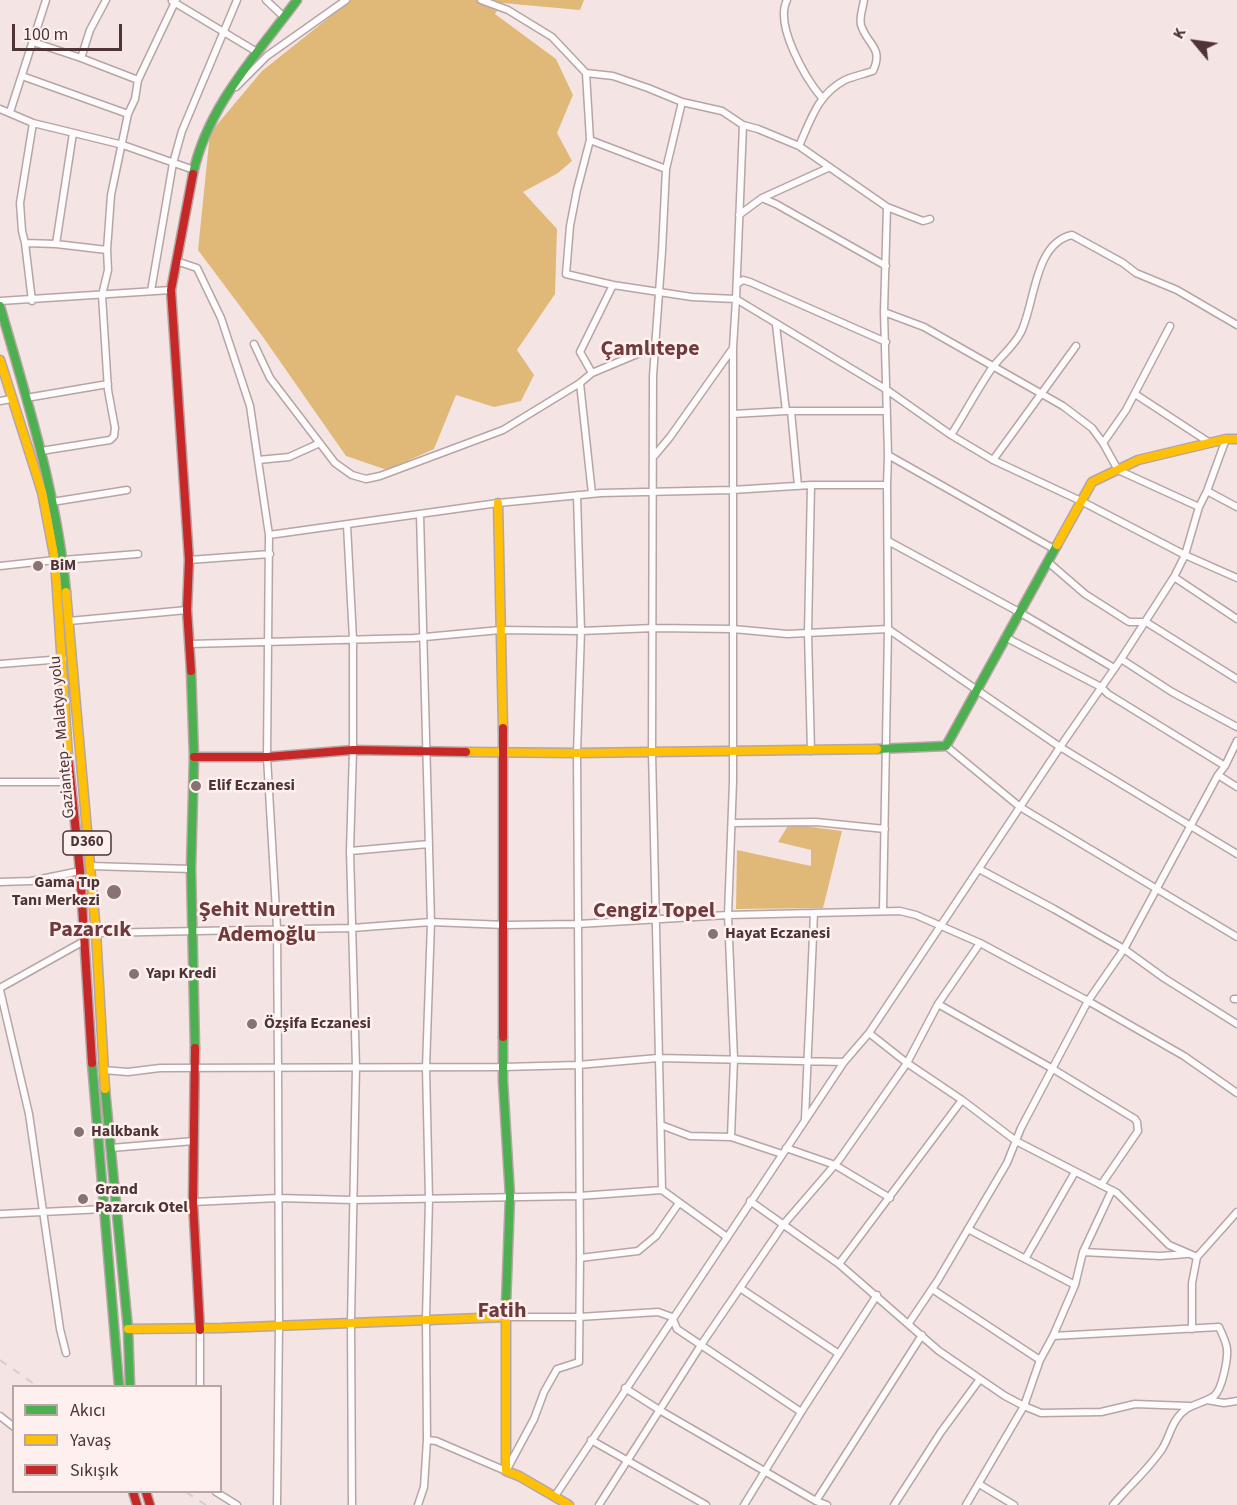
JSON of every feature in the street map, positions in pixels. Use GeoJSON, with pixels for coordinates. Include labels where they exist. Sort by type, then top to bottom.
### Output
{"type":"FeatureCollection","features":[{"type":"Feature","properties":{"kind":"main road"},"geometry":{"type":"LineString","coordinates":[[200,1330],[193,1202],[195,1070],[191,869],[194,757],[187,610],[189,560],[171,290],[194,170],[204,140],[221,102],[297,0]]}},
{"type":"Feature","properties":{"kind":"main road","name":"Gaziantep - Malatya yolu"},"geometry":{"type":"LineString","coordinates":[[0,306],[41,451],[52,502],[69,621],[96,933],[103,1070],[128,1329],[130,1385]]}},
{"type":"Feature","properties":{"kind":"main road","name":"Gaziantep - Malatya yolu"},"geometry":{"type":"LineString","coordinates":[[0,360],[42,492],[59,560],[70,782],[80,871],[119,1385]]}},
{"type":"Feature","properties":{"kind":"main road"},"geometry":{"type":"LineString","coordinates":[[194,757],[267,757],[353,750],[577,753],[811,751],[946,746],[1092,482],[1138,460],[1237,438]]}},
{"type":"Feature","properties":{"kind":"main road"},"geometry":{"type":"LineString","coordinates":[[498,503],[504,751],[503,1067],[510,1196],[506,1317],[506,1471],[569,1505]]}},
{"type":"Feature","properties":{"kind":"main road"},"geometry":{"type":"LineString","coordinates":[[128,1329],[200,1330],[426,1318],[506,1317]]}},
{"type":"Feature","properties":{"kind":"street"},"geometry":{"type":"LineString","coordinates":[[10,112],[46,0]]}},
{"type":"Feature","properties":{"kind":"street"},"geometry":{"type":"LineString","coordinates":[[81,58],[90,30],[106,0]]}},
{"type":"Feature","properties":{"kind":"street"},"geometry":{"type":"LineString","coordinates":[[152,291],[173,163],[182,131],[237,0]]}},
{"type":"Feature","properties":{"kind":"street"},"geometry":{"type":"LineString","coordinates":[[266,0],[284,17]]}},
{"type":"Feature","properties":{"kind":"street"},"geometry":{"type":"LineString","coordinates":[[221,102],[267,56],[346,0]]}},
{"type":"Feature","properties":{"kind":"street"},"geometry":{"type":"LineString","coordinates":[[481,0],[508,10],[552,38],[586,73],[613,76],[682,102],[722,111],[743,125],[799,146],[887,207],[923,221],[930,219]]}},
{"type":"Feature","properties":{"kind":"street"},"geometry":{"type":"LineString","coordinates":[[780,0],[785,23],[799,62],[810,83],[822,98]]}},
{"type":"Feature","properties":{"kind":"street"},"geometry":{"type":"LineString","coordinates":[[783,7],[787,0]]}},
{"type":"Feature","properties":{"kind":"street"},"geometry":{"type":"LineString","coordinates":[[799,146],[822,98],[845,81],[873,71],[878,61],[877,52],[862,27],[860,18],[864,0]]}},
{"type":"Feature","properties":{"kind":"street"},"geometry":{"type":"LineString","coordinates":[[41,451],[110,440],[114,436],[102,295],[108,270],[111,195],[128,114],[135,99],[138,80],[174,1],[257,52]]}},
{"type":"Feature","properties":{"kind":"street"},"geometry":{"type":"LineString","coordinates":[[33,42],[138,80]]}},
{"type":"Feature","properties":{"kind":"street"},"geometry":{"type":"LineString","coordinates":[[586,73],[590,140],[572,217],[566,274],[613,285],[692,297],[736,299],[887,390],[951,435],[993,460],[1081,501],[1185,555],[1237,578]]}},
{"type":"Feature","properties":{"kind":"street"},"geometry":{"type":"LineString","coordinates":[[22,76],[128,114]]}},
{"type":"Feature","properties":{"kind":"street"},"geometry":{"type":"LineString","coordinates":[[662,1190],[652,752],[654,347],[660,292],[666,169],[682,102]]}},
{"type":"Feature","properties":{"kind":"street"},"geometry":{"type":"LineString","coordinates":[[0,109],[33,123],[123,145],[194,170]]}},
{"type":"Feature","properties":{"kind":"street"},"geometry":{"type":"LineString","coordinates":[[32,301],[20,204],[33,123]]}},
{"type":"Feature","properties":{"kind":"street"},"geometry":{"type":"LineString","coordinates":[[731,1137],[734,1059],[728,915],[733,751],[732,348],[743,125]]}},
{"type":"Feature","properties":{"kind":"street"},"geometry":{"type":"LineString","coordinates":[[57,244],[73,133]]}},
{"type":"Feature","properties":{"kind":"street"},"geometry":{"type":"LineString","coordinates":[[590,140],[666,169]]}},
{"type":"Feature","properties":{"kind":"street"},"geometry":{"type":"LineString","coordinates":[[739,215],[762,198],[828,168]]}},
{"type":"Feature","properties":{"kind":"street"},"geometry":{"type":"LineString","coordinates":[[762,198],[886,266]]}},
{"type":"Feature","properties":{"kind":"street"},"geometry":{"type":"LineString","coordinates":[[883,911],[888,629],[886,485],[888,455],[884,312],[887,207]]}},
{"type":"Feature","properties":{"kind":"street"},"geometry":{"type":"LineString","coordinates":[[951,435],[993,367],[1021,333],[1037,275],[1053,245],[1062,237],[1072,235],[1123,263],[1136,273],[1177,290],[1237,325]]}},
{"type":"Feature","properties":{"kind":"street"},"geometry":{"type":"LineString","coordinates":[[25,243],[107,250]]}},
{"type":"Feature","properties":{"kind":"street"},"geometry":{"type":"LineString","coordinates":[[176,261],[197,268],[221,318],[250,406],[269,535],[270,643],[267,757],[277,928],[279,1325],[277,1505]]}},
{"type":"Feature","properties":{"kind":"street"},"geometry":{"type":"LineString","coordinates":[[736,284],[743,280],[750,282],[886,342]]}},
{"type":"Feature","properties":{"kind":"street"},"geometry":{"type":"LineString","coordinates":[[592,373],[580,352],[613,285]]}},
{"type":"Feature","properties":{"kind":"street"},"geometry":{"type":"LineString","coordinates":[[0,301],[32,301],[171,290]]}},
{"type":"Feature","properties":{"kind":"street"},"geometry":{"type":"LineString","coordinates":[[884,312],[924,327],[1063,406],[1092,428],[1103,442],[1118,470],[1199,507]]}},
{"type":"Feature","properties":{"kind":"street"},"geometry":{"type":"LineString","coordinates":[[776,325],[798,486]]}},
{"type":"Feature","properties":{"kind":"street"},"geometry":{"type":"LineString","coordinates":[[1103,442],[1126,411],[1170,326]]}},
{"type":"Feature","properties":{"kind":"street"},"geometry":{"type":"LineString","coordinates":[[254,344],[270,378],[334,463],[352,475],[366,478],[380,476],[503,430],[580,383],[592,373],[654,347]]}},
{"type":"Feature","properties":{"kind":"street"},"geometry":{"type":"LineString","coordinates":[[993,460],[1076,346]]}},
{"type":"Feature","properties":{"kind":"street"},"geometry":{"type":"LineString","coordinates":[[654,456],[670,437],[732,348]]}},
{"type":"Feature","properties":{"kind":"street"},"geometry":{"type":"LineString","coordinates":[[580,383],[592,494]]}},
{"type":"Feature","properties":{"kind":"street"},"geometry":{"type":"LineString","coordinates":[[26,398],[108,384]]}},
{"type":"Feature","properties":{"kind":"street"},"geometry":{"type":"LineString","coordinates":[[1135,394],[1210,443]]}},
{"type":"Feature","properties":{"kind":"street"},"geometry":{"type":"LineString","coordinates":[[0,400],[11,399]]}},
{"type":"Feature","properties":{"kind":"street"},"geometry":{"type":"LineString","coordinates":[[733,414],[789,411],[887,411]]}},
{"type":"Feature","properties":{"kind":"street"},"geometry":{"type":"LineString","coordinates":[[555,1496],[750,1201],[844,1062],[869,1033],[1174,578],[1185,555],[1199,507],[1226,439]]}},
{"type":"Feature","properties":{"kind":"street"},"geometry":{"type":"LineString","coordinates":[[258,460],[289,457],[320,443]]}},
{"type":"Feature","properties":{"kind":"street"},"geometry":{"type":"LineString","coordinates":[[888,455],[1054,549]]}},
{"type":"Feature","properties":{"kind":"street"},"geometry":{"type":"LineString","coordinates":[[269,535],[498,503],[577,495],[811,485],[886,485]]}},
{"type":"Feature","properties":{"kind":"street"},"geometry":{"type":"LineString","coordinates":[[811,485],[808,633],[811,751]]}},
{"type":"Feature","properties":{"kind":"street"},"geometry":{"type":"LineString","coordinates":[[52,502],[127,490]]}},
{"type":"Feature","properties":{"kind":"street"},"geometry":{"type":"LineString","coordinates":[[1207,491],[1237,507]]}},
{"type":"Feature","properties":{"kind":"street"},"geometry":{"type":"LineString","coordinates":[[427,1440],[436,1441],[506,1471],[557,1369],[579,1362],[577,753],[581,631],[577,495]]}},
{"type":"Feature","properties":{"kind":"street"},"geometry":{"type":"LineString","coordinates":[[418,1505],[424,1487],[427,1440],[426,1318],[429,1199],[426,1068],[431,922],[420,514]]}},
{"type":"Feature","properties":{"kind":"street"},"geometry":{"type":"LineString","coordinates":[[347,525],[352,639],[353,750],[350,851],[356,1067],[351,1322],[352,1505]]}},
{"type":"Feature","properties":{"kind":"street"},"geometry":{"type":"LineString","coordinates":[[888,540],[1019,612],[1114,668]]}},
{"type":"Feature","properties":{"kind":"street"},"geometry":{"type":"LineString","coordinates":[[0,566],[138,554]]}},
{"type":"Feature","properties":{"kind":"street"},"geometry":{"type":"LineString","coordinates":[[189,560],[270,554]]}},
{"type":"Feature","properties":{"kind":"street"},"geometry":{"type":"LineString","coordinates":[[1048,562],[1085,594],[1120,616],[1129,621],[1146,622],[1237,679]]}},
{"type":"Feature","properties":{"kind":"street"},"geometry":{"type":"LineString","coordinates":[[1174,578],[1237,619]]}},
{"type":"Feature","properties":{"kind":"street"},"geometry":{"type":"LineString","coordinates":[[69,621],[187,610]]}},
{"type":"Feature","properties":{"kind":"street"},"geometry":{"type":"LineString","coordinates":[[190,644],[424,637],[500,630],[581,631],[654,628],[808,633],[888,629],[1060,747],[1237,854]]}},
{"type":"Feature","properties":{"kind":"street"},"geometry":{"type":"LineString","coordinates":[[1005,637],[1101,687],[1108,694],[1225,766]]}},
{"type":"Feature","properties":{"kind":"street"},"geometry":{"type":"LineString","coordinates":[[0,664],[63,659]]}},
{"type":"Feature","properties":{"kind":"street"},"geometry":{"type":"LineString","coordinates":[[1121,659],[1172,692],[1237,728]]}},
{"type":"Feature","properties":{"kind":"street"},"geometry":{"type":"LineString","coordinates":[[909,1323],[932,1289],[1007,1163],[1088,1001],[1124,949],[1237,741]]}},
{"type":"Feature","properties":{"kind":"street"},"geometry":{"type":"LineString","coordinates":[[946,746],[1020,807],[1237,937]]}},
{"type":"Feature","properties":{"kind":"street"},"geometry":{"type":"LineString","coordinates":[[1218,776],[1237,787]]}},
{"type":"Feature","properties":{"kind":"street"},"geometry":{"type":"LineString","coordinates":[[0,782],[70,782]]}},
{"type":"Feature","properties":{"kind":"street"},"geometry":{"type":"LineString","coordinates":[[732,823],[816,822],[885,829]]}},
{"type":"Feature","properties":{"kind":"street"},"geometry":{"type":"LineString","coordinates":[[350,851],[429,844]]}},
{"type":"Feature","properties":{"kind":"street"},"geometry":{"type":"LineString","coordinates":[[90,866],[191,869]]}},
{"type":"Feature","properties":{"kind":"street"},"geometry":{"type":"LineString","coordinates":[[979,868],[1124,949],[1164,978],[1237,1024]]}},
{"type":"Feature","properties":{"kind":"street"},"geometry":{"type":"LineString","coordinates":[[0,882],[31,881],[80,871]]}},
{"type":"Feature","properties":{"kind":"street"},"geometry":{"type":"LineString","coordinates":[[96,933],[352,928],[431,922],[505,925],[578,924],[728,915],[900,911],[916,915],[980,943],[1088,1001],[1184,1056],[1237,1094]]}},
{"type":"Feature","properties":{"kind":"street"},"geometry":{"type":"LineString","coordinates":[[805,1120],[814,913]]}},
{"type":"Feature","properties":{"kind":"street"},"geometry":{"type":"LineString","coordinates":[[66,1353],[60,1329],[29,1114],[0,989],[84,941]]}},
{"type":"Feature","properties":{"kind":"street"},"geometry":{"type":"LineString","coordinates":[[599,1505],[701,1346],[783,1225],[835,1165],[907,1063],[939,1004],[980,943]]}},
{"type":"Feature","properties":{"kind":"street"},"geometry":{"type":"LineString","coordinates":[[939,1004],[1053,1069],[1137,1122],[1138,1131],[1101,1185]]}},
{"type":"Feature","properties":{"kind":"street"},"geometry":{"type":"LineString","coordinates":[[869,1033],[1016,1142],[1117,1193],[1169,1245],[1197,1257]]}},
{"type":"Feature","properties":{"kind":"street"},"geometry":{"type":"LineString","coordinates":[[103,1070],[128,1072],[160,1068],[195,1070],[503,1067],[578,1065],[658,1058],[844,1062]]}},
{"type":"Feature","properties":{"kind":"street"},"geometry":{"type":"LineString","coordinates":[[839,1264],[962,1100]]}},
{"type":"Feature","properties":{"kind":"street"},"geometry":{"type":"LineString","coordinates":[[661,1125],[690,1136],[731,1137],[835,1165],[890,1198]]}},
{"type":"Feature","properties":{"kind":"street"},"geometry":{"type":"LineString","coordinates":[[111,1148],[194,1141]]}},
{"type":"Feature","properties":{"kind":"street"},"geometry":{"type":"LineString","coordinates":[[1025,1260],[1075,1172]]}},
{"type":"Feature","properties":{"kind":"street"},"geometry":{"type":"LineString","coordinates":[[193,1202],[278,1198],[353,1200],[579,1196],[662,1190],[727,1237]]}},
{"type":"Feature","properties":{"kind":"street"},"geometry":{"type":"LineString","coordinates":[[966,1505],[1024,1406],[1040,1360],[1075,1285],[1083,1252],[1112,1190]]}},
{"type":"Feature","properties":{"kind":"street"},"geometry":{"type":"LineString","coordinates":[[750,1201],[839,1264],[939,1351],[1024,1406],[1041,1413],[1101,1412],[1135,1404],[1189,1406],[1216,1395],[1223,1376],[1227,1350],[1219,1327],[1053,1336]]}},
{"type":"Feature","properties":{"kind":"street"},"geometry":{"type":"LineString","coordinates":[[580,1258],[638,1251],[656,1236],[679,1203]]}},
{"type":"Feature","properties":{"kind":"street"},"geometry":{"type":"LineString","coordinates":[[0,1215],[106,1209]]}},
{"type":"Feature","properties":{"kind":"street"},"geometry":{"type":"LineString","coordinates":[[1192,1329],[1192,1282],[1197,1257],[1237,1212]]}},
{"type":"Feature","properties":{"kind":"street"},"geometry":{"type":"LineString","coordinates":[[968,1229],[1075,1285]]}},
{"type":"Feature","properties":{"kind":"street"},"geometry":{"type":"LineString","coordinates":[[1083,1252],[1160,1256],[1190,1254]]}},
{"type":"Feature","properties":{"kind":"street"},"geometry":{"type":"LineString","coordinates":[[740,1288],[839,1354]]}},
{"type":"Feature","properties":{"kind":"street"},"geometry":{"type":"LineString","coordinates":[[932,1289],[1040,1360]]}},
{"type":"Feature","properties":{"kind":"street"},"geometry":{"type":"LineString","coordinates":[[744,1505],[801,1412],[877,1296]]}},
{"type":"Feature","properties":{"kind":"street"},"geometry":{"type":"LineString","coordinates":[[506,1317],[579,1317],[658,1312],[672,1317],[677,1329],[801,1412]]}},
{"type":"Feature","properties":{"kind":"street"},"geometry":{"type":"LineString","coordinates":[[200,1330],[200,1385]]}},
{"type":"Feature","properties":{"kind":"street"},"geometry":{"type":"LineString","coordinates":[[816,1501],[922,1335]]}},
{"type":"Feature","properties":{"kind":"street"},"geometry":{"type":"LineString","coordinates":[[894,1505],[941,1432],[980,1379]]}},
{"type":"Feature","properties":{"kind":"street"},"geometry":{"type":"LineString","coordinates":[[625,1388],[765,1472],[827,1505]]}},
{"type":"Feature","properties":{"kind":"street"},"geometry":{"type":"LineString","coordinates":[[1206,1400],[1224,1403],[1237,1401]]}},
{"type":"Feature","properties":{"kind":"street"},"geometry":{"type":"LineString","coordinates":[[1113,1505],[1161,1450],[1174,1422],[1189,1406]]}},
{"type":"Feature","properties":{"kind":"street"},"geometry":{"type":"LineString","coordinates":[[0,1416],[12,1425]]}},
{"type":"Feature","properties":{"kind":"street"},"geometry":{"type":"LineString","coordinates":[[591,1440],[706,1505]]}},
{"type":"Feature","properties":{"kind":"street"},"geometry":{"type":"LineString","coordinates":[[979,1484],[1014,1505]]}},
{"type":"Feature","properties":{"kind":"street"},"geometry":{"type":"LineString","coordinates":[[219,1493],[237,1505]]}},
{"type":"Feature","properties":{"kind":"shaded area"},"geometry":{"type":"Polygon","coordinates":[[[345,0],[584,0],[580,10],[502,3],[495,14],[556,59],[573,95],[557,133],[572,161],[558,173],[523,192],[557,229],[555,294],[517,350],[534,375],[521,401],[494,407],[456,395],[434,449],[387,470],[346,456],[263,337],[198,250],[210,133],[262,71],[341,8],[345,0]]]}},
{"type":"Feature","properties":{"kind":"shaded area"},"geometry":{"type":"Polygon","coordinates":[[[789,824],[842,831],[823,908],[736,909],[737,850],[811,866],[811,850],[778,842],[789,824]]]}},
{"type":"Feature","properties":{"kind":"railway"},"geometry":{"type":"LineString","coordinates":[[0,1360],[36,1385]]}},
{"type":"Feature","properties":{"kind":"railway"},"geometry":{"type":"LineString","coordinates":[[188,1493],[206,1505]]}},
{"type":"Feature","properties":{"kind":"traffic: fast"},"geometry":{"type":"LineString","coordinates":[[193,174],[210,126],[235,82],[297,0]]}},
{"type":"Feature","properties":{"kind":"traffic: fast"},"geometry":{"type":"LineString","coordinates":[[0,306],[48,483],[62,555],[66,592]]}},
{"type":"Feature","properties":{"kind":"traffic: fast"},"geometry":{"type":"LineString","coordinates":[[877,749],[946,746],[1057,545]]}},
{"type":"Feature","properties":{"kind":"traffic: fast"},"geometry":{"type":"LineString","coordinates":[[191,671],[194,757],[191,869],[195,1048]]}},
{"type":"Feature","properties":{"kind":"traffic: fast"},"geometry":{"type":"LineString","coordinates":[[503,1037],[503,1081],[510,1196],[506,1304]]}},
{"type":"Feature","properties":{"kind":"traffic: fast"},"geometry":{"type":"LineString","coordinates":[[92,1063],[119,1385]]}},
{"type":"Feature","properties":{"kind":"traffic: fast"},"geometry":{"type":"LineString","coordinates":[[105,1089],[128,1329],[130,1385]]}},
{"type":"Feature","properties":{"kind":"traffic: slow"},"geometry":{"type":"LineString","coordinates":[[0,360],[42,492],[55,560],[68,756]]}},
{"type":"Feature","properties":{"kind":"traffic: slow"},"geometry":{"type":"LineString","coordinates":[[1057,545],[1092,482],[1138,460],[1226,439],[1237,439]]}},
{"type":"Feature","properties":{"kind":"traffic: slow"},"geometry":{"type":"LineString","coordinates":[[498,503],[503,728]]}},
{"type":"Feature","properties":{"kind":"traffic: slow"},"geometry":{"type":"LineString","coordinates":[[66,592],[96,933],[105,1089]]}},
{"type":"Feature","properties":{"kind":"traffic: slow"},"geometry":{"type":"LineString","coordinates":[[466,752],[577,753],[877,749]]}},
{"type":"Feature","properties":{"kind":"traffic: slow"},"geometry":{"type":"LineString","coordinates":[[506,1304],[506,1471],[569,1505]]}},
{"type":"Feature","properties":{"kind":"traffic: slow"},"geometry":{"type":"LineString","coordinates":[[128,1329],[222,1328],[506,1317]]}},
{"type":"Feature","properties":{"kind":"traffic: jam"},"geometry":{"type":"LineString","coordinates":[[191,671],[187,610],[189,560],[171,290],[193,174]]}},
{"type":"Feature","properties":{"kind":"traffic: jam"},"geometry":{"type":"LineString","coordinates":[[503,728],[503,1037]]}},
{"type":"Feature","properties":{"kind":"traffic: jam"},"geometry":{"type":"LineString","coordinates":[[194,757],[267,757],[353,750],[466,752]]}},
{"type":"Feature","properties":{"kind":"traffic: jam"},"geometry":{"type":"LineString","coordinates":[[68,756],[80,871],[92,1063]]}},
{"type":"Feature","properties":{"kind":"traffic: jam"},"geometry":{"type":"LineString","coordinates":[[195,1048],[193,1202],[200,1330]]}},
{"type":"Feature","properties":{"kind":"traffic: jam"},"geometry":{"type":"LineString","coordinates":[[133,1493],[137,1505]]}},
{"type":"Feature","properties":{"kind":"traffic: jam"},"geometry":{"type":"LineString","coordinates":[[146,1493],[150,1505]]}},
{"type":"Feature","properties":{"kind":"place","name":"BiM"},"geometry":{"type":"Point","coordinates":[38,566]}},
{"type":"Feature","properties":{"kind":"place","name":"Elif Eczanesi"},"geometry":{"type":"Point","coordinates":[196,786]}},
{"type":"Feature","properties":{"kind":"place","name":"Gama Tıp Tanı Merkezi"},"geometry":{"type":"Point","coordinates":[114,892]}},
{"type":"Feature","properties":{"kind":"place","name":"Hayat Eczanesi"},"geometry":{"type":"Point","coordinates":[713,934]}},
{"type":"Feature","properties":{"kind":"place","name":"Yapı Kredi"},"geometry":{"type":"Point","coordinates":[134,974]}},
{"type":"Feature","properties":{"kind":"place","name":"Özşifa Eczanesi"},"geometry":{"type":"Point","coordinates":[252,1024]}},
{"type":"Feature","properties":{"kind":"place","name":"Halkbank"},"geometry":{"type":"Point","coordinates":[79,1132]}},
{"type":"Feature","properties":{"kind":"place","name":"Grand Pazarcık Otel"},"geometry":{"type":"Point","coordinates":[83,1199]}},
{"type":"Feature","properties":{"kind":"district","name":"Çamlıtepe"},"geometry":{"type":"Point","coordinates":[650,350]}},
{"type":"Feature","properties":{"kind":"district","name":"Cengiz Topel"},"geometry":{"type":"Point","coordinates":[654,912]}},
{"type":"Feature","properties":{"kind":"district","name":"Şehit Nurettin Ademoğlu"},"geometry":{"type":"Point","coordinates":[267,924]}},
{"type":"Feature","properties":{"kind":"district","name":"Pazarcık"},"geometry":{"type":"Point","coordinates":[90,931]}},
{"type":"Feature","properties":{"kind":"district","name":"Fatih"},"geometry":{"type":"Point","coordinates":[502,1312]}}]}
